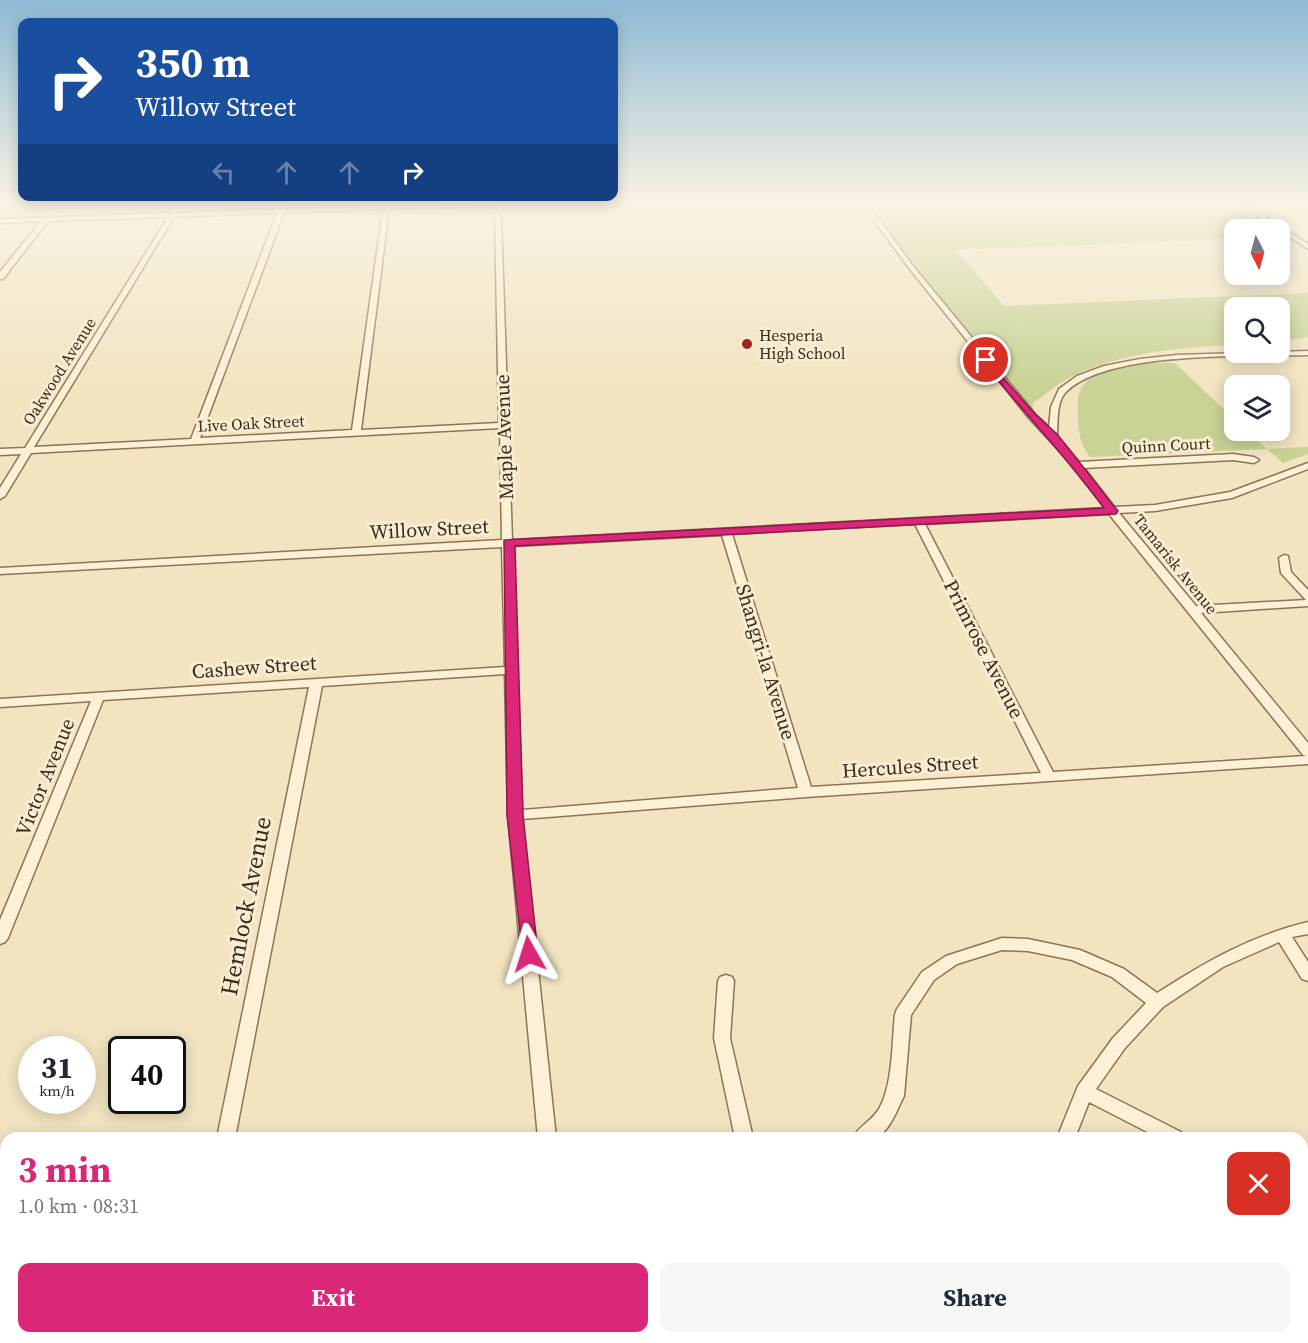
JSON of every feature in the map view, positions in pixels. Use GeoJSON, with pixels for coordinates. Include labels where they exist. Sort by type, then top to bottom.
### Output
{"type":"FeatureCollection","features":[{"type":"Feature","properties":{"kind":"street"},"geometry":{"type":"LineString","coordinates":[[0,277],[11,263]]}},
{"type":"Feature","properties":{"kind":"street","name":"Oakwood Avenue"},"geometry":{"type":"LineString","coordinates":[[0,496],[143,263]]}},
{"type":"Feature","properties":{"kind":"street"},"geometry":{"type":"LineString","coordinates":[[195,441],[261,263]]}},
{"type":"Feature","properties":{"kind":"street"},"geometry":{"type":"LineString","coordinates":[[356,432],[379,263]]}},
{"type":"Feature","properties":{"kind":"street","name":"Maple Avenue"},"geometry":{"type":"LineString","coordinates":[[500,263],[515,815],[546,1132]]}},
{"type":"Feature","properties":{"kind":"street","name":"Tamarisk Avenue"},"geometry":{"type":"LineString","coordinates":[[908,263],[1032,416],[1078,465],[1112,511],[1308,752]]}},
{"type":"Feature","properties":{"kind":"street"},"geometry":{"type":"LineString","coordinates":[[1053,436],[1054,414],[1061,393],[1087,374],[1113,366],[1148,360],[1308,353]]}},
{"type":"Feature","properties":{"kind":"street","name":"Live Oak Street"},"geometry":{"type":"LineString","coordinates":[[0,452],[503,425]]}},
{"type":"Feature","properties":{"kind":"street","name":"Quinn Court"},"geometry":{"type":"LineString","coordinates":[[1078,465],[1233,457],[1254,460]]}},
{"type":"Feature","properties":{"kind":"street"},"geometry":{"type":"LineString","coordinates":[[1112,511],[1209,500],[1268,483],[1308,466]]}},
{"type":"Feature","properties":{"kind":"street","name":"Willow Street"},"geometry":{"type":"LineString","coordinates":[[0,571],[1112,511]]}},
{"type":"Feature","properties":{"kind":"street","name":"Primrose Avenue"},"geometry":{"type":"LineString","coordinates":[[919,521],[1049,776]]}},
{"type":"Feature","properties":{"kind":"street","name":"Shangri-la Avenue"},"geometry":{"type":"LineString","coordinates":[[726,532],[806,792]]}},
{"type":"Feature","properties":{"kind":"street"},"geometry":{"type":"LineString","coordinates":[[1284,558],[1286,573],[1308,597]]}},
{"type":"Feature","properties":{"kind":"street"},"geometry":{"type":"LineString","coordinates":[[1193,610],[1308,603]]}},
{"type":"Feature","properties":{"kind":"street","name":"Cashew Street"},"geometry":{"type":"LineString","coordinates":[[0,703],[510,670]]}},
{"type":"Feature","properties":{"kind":"street","name":"Hemlock Avenue"},"geometry":{"type":"LineString","coordinates":[[227,1132],[316,682]]}},
{"type":"Feature","properties":{"kind":"street","name":"Victor Avenue"},"geometry":{"type":"LineString","coordinates":[[0,938],[99,696]]}},
{"type":"Feature","properties":{"kind":"street","name":"Hercules Street"},"geometry":{"type":"LineString","coordinates":[[515,815],[806,792],[1308,760]]}},
{"type":"Feature","properties":{"kind":"street"},"geometry":{"type":"LineString","coordinates":[[1068,1132],[1084,1091],[1119,1043],[1157,1002],[1217,963],[1281,934],[1308,928]]}},
{"type":"Feature","properties":{"kind":"street"},"geometry":{"type":"LineString","coordinates":[[1281,934],[1308,975]]}},
{"type":"Feature","properties":{"kind":"street"},"geometry":{"type":"LineString","coordinates":[[870,1132],[881,1123],[895,1096],[903,1014],[928,976],[952,960],[1002,944],[1028,945],[1076,954],[1118,973],[1157,1002]]}},
{"type":"Feature","properties":{"kind":"street"},"geometry":{"type":"LineString","coordinates":[[726,981],[722,1038],[743,1132]]}},
{"type":"Feature","properties":{"kind":"street"},"geometry":{"type":"LineString","coordinates":[[1084,1091],[1163,1132]]}},
{"type":"Feature","properties":{"kind":"green space"},"geometry":{"type":"Polygon","coordinates":[[[913,263],[967,263],[1004,306],[1308,293],[1308,337],[1290,340],[1290,297],[1224,297],[1224,346],[1149,353],[1106,363],[1067,379],[1033,403],[1033,415],[913,263]]]}},
{"type":"Feature","properties":{"kind":"green space"},"geometry":{"type":"Polygon","coordinates":[[[1149,363],[1175,363],[1224,410],[1224,441],[1258,441],[1267,449],[1091,457],[1083,446],[1080,436],[1078,397],[1083,385],[1090,379],[1119,367],[1149,363]]]}},
{"type":"Feature","properties":{"kind":"green space"},"geometry":{"type":"Polygon","coordinates":[[[1308,447],[1308,454],[1283,463],[1267,449],[1308,447]]]}},
{"type":"Feature","properties":{"kind":"place","name":"Hesperia High School"},"geometry":{"type":"Point","coordinates":[747,344]}},
{"type":"Feature","properties":{"kind":"route"},"geometry":{"type":"LineString","coordinates":[[529,954],[515,815],[508,543],[1112,511],[1078,465],[1032,416],[986,360]]}}]}
